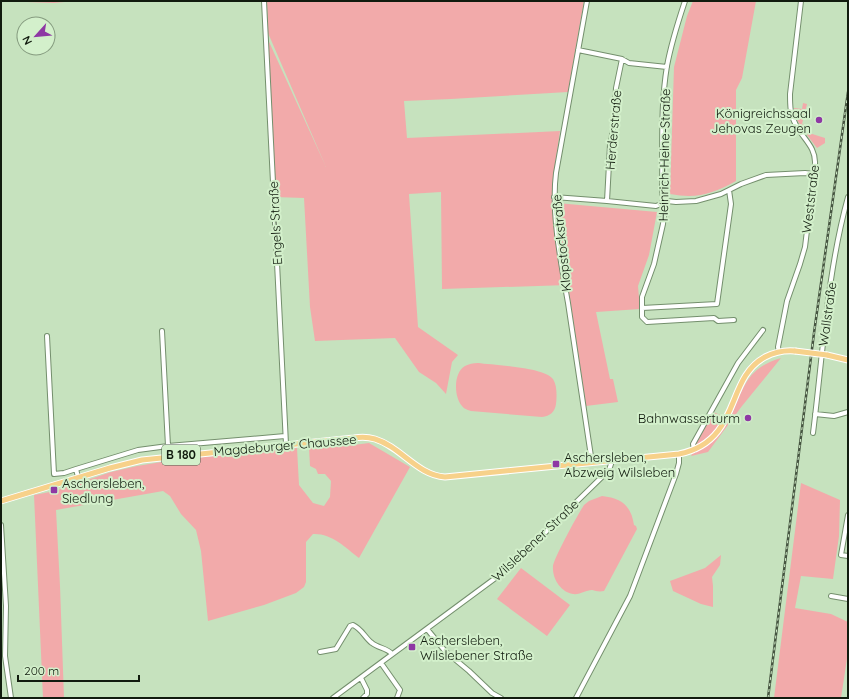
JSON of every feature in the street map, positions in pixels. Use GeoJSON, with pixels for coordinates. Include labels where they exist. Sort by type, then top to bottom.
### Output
{"type":"FeatureCollection","features":[{"type":"Feature","properties":{"kind":"main road","name":"Magdeburger Chaussee"},"geometry":{"type":"LineString","coordinates":[[1,501],[123,464],[154,458],[354,438],[369,438],[380,441],[428,473],[441,477],[678,454],[694,450],[709,440],[719,430],[742,381],[750,369],[762,359],[779,352],[795,351],[827,355],[848,360]]}},
{"type":"Feature","properties":{"kind":"street","name":"Engels-Straße"},"geometry":{"type":"LineString","coordinates":[[264,1],[286,444]]}},
{"type":"Feature","properties":{"kind":"street","name":"Klopstockstraße"},"geometry":{"type":"LineString","coordinates":[[587,1],[556,173],[554,197],[561,258],[592,463]]}},
{"type":"Feature","properties":{"kind":"street","name":"Heinrich-Heine-Straße"},"geometry":{"type":"LineString","coordinates":[[642,308],[642,297],[654,264],[662,234],[664,213],[664,199],[662,192],[663,102],[670,52],[685,1]]}},
{"type":"Feature","properties":{"kind":"street","name":"Weststraße"},"geometry":{"type":"LineString","coordinates":[[779,352],[779,340],[787,300],[800,264],[804,247],[815,159],[813,151],[796,126],[792,117],[790,106],[790,88],[801,1]]}},
{"type":"Feature","properties":{"kind":"street"},"geometry":{"type":"LineString","coordinates":[[578,50],[622,58],[629,63],[667,67]]}},
{"type":"Feature","properties":{"kind":"street","name":"Herderstraße"},"geometry":{"type":"LineString","coordinates":[[607,201],[610,146],[614,125],[616,88],[622,58]]}},
{"type":"Feature","properties":{"kind":"street"},"geometry":{"type":"LineString","coordinates":[[554,197],[656,206],[661,204],[664,199],[672,201],[696,201],[716,196],[741,184],[772,174],[814,174]]}},
{"type":"Feature","properties":{"kind":"street"},"geometry":{"type":"LineString","coordinates":[[729,190],[731,204],[717,304],[642,308],[642,317],[647,322],[714,318],[718,321],[734,320]]}},
{"type":"Feature","properties":{"kind":"street","name":"Wallstraße"},"geometry":{"type":"LineString","coordinates":[[813,433],[827,311],[842,221],[848,197]]}},
{"type":"Feature","properties":{"kind":"street"},"geometry":{"type":"LineString","coordinates":[[842,221],[848,222]]}},
{"type":"Feature","properties":{"kind":"street"},"geometry":{"type":"LineString","coordinates":[[694,450],[693,444],[738,363],[763,330]]}},
{"type":"Feature","properties":{"kind":"street"},"geometry":{"type":"LineString","coordinates":[[162,331],[168,446]]}},
{"type":"Feature","properties":{"kind":"street"},"geometry":{"type":"LineString","coordinates":[[47,336],[54,474],[64,473],[128,452],[168,446],[285,436]]}},
{"type":"Feature","properties":{"kind":"street"},"geometry":{"type":"LineString","coordinates":[[815,414],[834,416],[848,412]]}},
{"type":"Feature","properties":{"kind":"street"},"geometry":{"type":"LineString","coordinates":[[576,698],[630,596],[679,463],[678,454]]}},
{"type":"Feature","properties":{"kind":"street","name":"Wilslebener Straße"},"geometry":{"type":"LineString","coordinates":[[337,697],[392,654],[514,564],[609,470],[612,461]]}},
{"type":"Feature","properties":{"kind":"street"},"geometry":{"type":"LineString","coordinates":[[76,469],[78,477]]}},
{"type":"Feature","properties":{"kind":"street"},"geometry":{"type":"LineString","coordinates":[[848,515],[841,555],[848,556]]}},
{"type":"Feature","properties":{"kind":"street"},"geometry":{"type":"LineString","coordinates":[[1,525],[6,606],[5,652],[11,698]]}},
{"type":"Feature","properties":{"kind":"street"},"geometry":{"type":"LineString","coordinates":[[831,596],[848,598]]}},
{"type":"Feature","properties":{"kind":"street"},"geometry":{"type":"LineString","coordinates":[[320,652],[336,649],[350,626],[353,625],[359,629],[373,644],[388,650],[392,654]]}},
{"type":"Feature","properties":{"kind":"street"},"geometry":{"type":"LineString","coordinates":[[427,629],[445,651],[492,693],[501,698]]}},
{"type":"Feature","properties":{"kind":"street"},"geometry":{"type":"LineString","coordinates":[[381,663],[400,690],[397,698]]}},
{"type":"Feature","properties":{"kind":"street"},"geometry":{"type":"LineString","coordinates":[[361,678],[367,690],[367,694],[362,698]]}},
{"type":"Feature","properties":{"kind":"shaded area"},"geometry":{"type":"Polygon","coordinates":[[[27,1],[75,1],[54,3],[27,1]]]}},
{"type":"Feature","properties":{"kind":"shaded area"},"geometry":{"type":"Polygon","coordinates":[[[267,1],[584,1],[568,92],[404,101],[407,138],[560,131],[553,179],[552,202],[657,212],[649,255],[638,286],[640,309],[596,312],[610,379],[613,379],[618,402],[586,406],[568,285],[442,289],[441,192],[409,194],[418,327],[458,355],[452,362],[446,394],[436,383],[419,372],[395,338],[315,341],[310,307],[304,198],[274,197],[265,33],[326,167],[268,33],[267,1]]]}},
{"type":"Feature","properties":{"kind":"shaded area"},"geometry":{"type":"Polygon","coordinates":[[[693,1],[756,1],[742,78],[736,90],[736,181],[712,192],[696,196],[688,196],[670,194],[674,67],[687,16],[693,1]]]}},
{"type":"Feature","properties":{"kind":"shaded area"},"geometry":{"type":"Polygon","coordinates":[[[803,103],[807,104],[802,124],[805,125],[806,130],[804,131],[797,120],[794,108],[802,109],[803,103]]]}},
{"type":"Feature","properties":{"kind":"shaded area"},"geometry":{"type":"Polygon","coordinates":[[[809,133],[825,138],[825,143],[817,148],[807,135],[809,133]]]}},
{"type":"Feature","properties":{"kind":"shaded area"},"geometry":{"type":"Polygon","coordinates":[[[781,358],[742,406],[708,452],[691,456],[696,447],[695,443],[713,412],[730,419],[747,381],[760,368],[769,362],[781,358]]]}},
{"type":"Feature","properties":{"kind":"shaded area"},"geometry":{"type":"Polygon","coordinates":[[[478,363],[529,369],[548,375],[554,381],[557,394],[556,404],[553,411],[550,415],[542,417],[471,411],[465,409],[457,397],[456,385],[458,374],[465,366],[478,363]]]}},
{"type":"Feature","properties":{"kind":"shaded area"},"geometry":{"type":"Polygon","coordinates":[[[369,443],[410,467],[359,558],[332,538],[320,534],[313,534],[306,542],[306,582],[304,587],[296,593],[264,605],[208,621],[201,551],[196,530],[181,514],[170,496],[163,491],[56,510],[64,698],[43,698],[34,495],[55,491],[111,472],[137,466],[174,460],[297,448],[299,485],[313,503],[324,506],[330,497],[331,481],[325,474],[318,474],[316,469],[310,466],[309,448],[369,443]]]}},
{"type":"Feature","properties":{"kind":"shaded area"},"geometry":{"type":"Polygon","coordinates":[[[801,483],[840,500],[839,536],[833,579],[801,576],[795,608],[831,614],[848,622],[848,652],[841,698],[774,698],[801,483]]]}},
{"type":"Feature","properties":{"kind":"shaded area"},"geometry":{"type":"Polygon","coordinates":[[[602,496],[615,499],[624,504],[628,508],[637,529],[604,591],[590,590],[576,594],[569,593],[561,588],[554,576],[554,561],[584,505],[589,501],[602,496]]]}},
{"type":"Feature","properties":{"kind":"shaded area"},"geometry":{"type":"Polygon","coordinates":[[[721,555],[720,565],[712,577],[713,607],[701,604],[673,591],[670,581],[705,568],[721,555]]]}},
{"type":"Feature","properties":{"kind":"shaded area"},"geometry":{"type":"Polygon","coordinates":[[[521,568],[570,605],[547,636],[497,599],[521,568]]]}},
{"type":"Feature","properties":{"kind":"railway"},"geometry":{"type":"LineString","coordinates":[[768,698],[814,333],[848,92]]}},
{"type":"Feature","properties":{"kind":"place","name":"Königreichssaal Jehovas Zeugen"},"geometry":{"type":"Point","coordinates":[819,120]}},
{"type":"Feature","properties":{"kind":"place","name":"Bahnwasserturm"},"geometry":{"type":"Point","coordinates":[748,418]}},
{"type":"Feature","properties":{"kind":"place","name":"Aschersleben, Abzweig Wilsleben"},"geometry":{"type":"Point","coordinates":[556,464]}},
{"type":"Feature","properties":{"kind":"place","name":"Aschersleben, Siedlung"},"geometry":{"type":"Point","coordinates":[54,490]}},
{"type":"Feature","properties":{"kind":"place","name":"Aschersleben, Wilslebener Straße"},"geometry":{"type":"Point","coordinates":[412,647]}}]}
